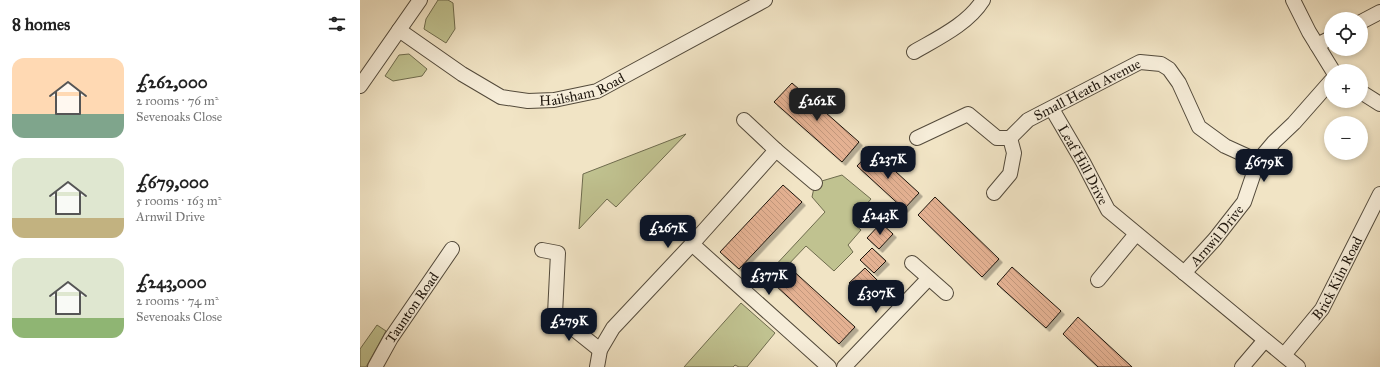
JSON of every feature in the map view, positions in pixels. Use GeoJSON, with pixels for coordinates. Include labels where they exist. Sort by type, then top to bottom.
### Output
{"type":"FeatureCollection","features":[{"type":"Feature","properties":{"kind":"street"},"geometry":{"type":"LineString","coordinates":[[360,86],[420,0]]}},
{"type":"Feature","properties":{"kind":"street","name":"Hailsham Road"},"geometry":{"type":"LineString","coordinates":[[399,30],[462,74],[501,96],[528,101],[554,100],[597,91],[765,0]]}},
{"type":"Feature","properties":{"kind":"street"},"geometry":{"type":"LineString","coordinates":[[914,52],[947,33],[964,21],[983,0]]}},
{"type":"Feature","properties":{"kind":"street"},"geometry":{"type":"LineString","coordinates":[[1293,0],[1329,64]]}},
{"type":"Feature","properties":{"kind":"street"},"geometry":{"type":"LineString","coordinates":[[1368,18],[1380,12]]}},
{"type":"Feature","properties":{"kind":"street"},"geometry":{"type":"LineString","coordinates":[[1317,44],[1324,41]]}},
{"type":"Feature","properties":{"kind":"street","name":"Small Heath Avenue"},"geometry":{"type":"LineString","coordinates":[[1010,138],[1028,120],[1052,109],[1140,62],[1161,64],[1169,69],[1179,83],[1199,127],[1225,146],[1258,161]]}},
{"type":"Feature","properties":{"kind":"street","name":"Arnwil Drive"},"geometry":{"type":"LineString","coordinates":[[1184,274],[1215,239],[1244,202],[1258,161],[1324,89]]}},
{"type":"Feature","properties":{"kind":"street"},"geometry":{"type":"LineString","coordinates":[[1368,96],[1380,104]]}},
{"type":"Feature","properties":{"kind":"street","name":"Leaf Hill Drive"},"geometry":{"type":"LineString","coordinates":[[1052,109],[1083,162],[1108,210],[1298,367]]}},
{"type":"Feature","properties":{"kind":"street"},"geometry":{"type":"LineString","coordinates":[[917,138],[968,114],[997,138],[1010,138],[1014,153],[1010,174],[994,193]]}},
{"type":"Feature","properties":{"kind":"street"},"geometry":{"type":"LineString","coordinates":[[744,120],[776,150],[815,183]]}},
{"type":"Feature","properties":{"kind":"street"},"geometry":{"type":"LineString","coordinates":[[597,367],[600,350],[613,328],[692,244],[776,150]]}},
{"type":"Feature","properties":{"kind":"street","name":"Brick Kiln Road"},"geometry":{"type":"LineString","coordinates":[[1284,355],[1322,309],[1380,194]]}},
{"type":"Feature","properties":{"kind":"street"},"geometry":{"type":"LineString","coordinates":[[1098,280],[1136,234]]}},
{"type":"Feature","properties":{"kind":"street"},"geometry":{"type":"LineString","coordinates":[[692,244],[829,367]]}},
{"type":"Feature","properties":{"kind":"street","name":"Taunton Road"},"geometry":{"type":"LineString","coordinates":[[374,367],[391,338],[452,249]]}},
{"type":"Feature","properties":{"kind":"street"},"geometry":{"type":"LineString","coordinates":[[542,250],[558,253],[555,314],[600,350]]}},
{"type":"Feature","properties":{"kind":"street"},"geometry":{"type":"LineString","coordinates":[[912,263],[928,279],[946,293]]}},
{"type":"Feature","properties":{"kind":"street"},"geometry":{"type":"LineString","coordinates":[[844,367],[928,279]]}},
{"type":"Feature","properties":{"kind":"street"},"geometry":{"type":"LineString","coordinates":[[1242,367],[1265,340]]}},
{"type":"Feature","properties":{"kind":"green space"},"geometry":{"type":"Polygon","coordinates":[[[438,0],[448,0],[453,3],[455,29],[446,43],[424,29],[426,19],[438,0]]]}},
{"type":"Feature","properties":{"kind":"green space"},"geometry":{"type":"Polygon","coordinates":[[[409,54],[427,69],[422,76],[393,81],[385,76],[399,55],[409,54]]]}},
{"type":"Feature","properties":{"kind":"green space"},"geometry":{"type":"Polygon","coordinates":[[[686,134],[616,207],[607,199],[579,229],[583,174],[686,134]]]}},
{"type":"Feature","properties":{"kind":"green space"},"geometry":{"type":"Polygon","coordinates":[[[842,175],[871,199],[853,220],[854,224],[861,230],[848,245],[853,252],[834,271],[806,246],[765,289],[759,283],[825,212],[812,197],[815,183],[842,175]]]}},
{"type":"Feature","properties":{"kind":"green space"},"geometry":{"type":"Polygon","coordinates":[[[741,303],[775,333],[747,367],[739,367],[735,365],[733,367],[684,367],[741,303]]]}},
{"type":"Feature","properties":{"kind":"green space"},"geometry":{"type":"Polygon","coordinates":[[[377,325],[386,331],[366,367],[360,367],[360,349],[377,325]]]}},
{"type":"Feature","properties":{"kind":"building"},"geometry":{"type":"Polygon","coordinates":[[[792,83],[859,142],[842,162],[774,102],[792,83]]]}},
{"type":"Feature","properties":{"kind":"building"},"geometry":{"type":"Polygon","coordinates":[[[872,150],[919,193],[904,209],[857,166],[872,150]]]}},
{"type":"Feature","properties":{"kind":"building"},"geometry":{"type":"Polygon","coordinates":[[[783,185],[802,202],[739,269],[720,252],[783,185]]]}},
{"type":"Feature","properties":{"kind":"building"},"geometry":{"type":"Polygon","coordinates":[[[935,197],[999,259],[982,277],[918,215],[935,197]]]}},
{"type":"Feature","properties":{"kind":"building"},"geometry":{"type":"Polygon","coordinates":[[[881,223],[893,234],[879,249],[867,238],[881,223]]]}},
{"type":"Feature","properties":{"kind":"building"},"geometry":{"type":"Polygon","coordinates":[[[872,248],[886,261],[874,273],[860,260],[872,248]]]}},
{"type":"Feature","properties":{"kind":"building"},"geometry":{"type":"Polygon","coordinates":[[[789,267],[855,327],[839,344],[774,284],[789,267]]]}},
{"type":"Feature","properties":{"kind":"building"},"geometry":{"type":"Polygon","coordinates":[[[1012,267],[1061,311],[1046,328],[997,284],[1012,267]]]}},
{"type":"Feature","properties":{"kind":"building"},"geometry":{"type":"Polygon","coordinates":[[[865,268],[879,282],[864,298],[849,283],[865,268]]]}},
{"type":"Feature","properties":{"kind":"building"},"geometry":{"type":"Polygon","coordinates":[[[1078,317],[1132,367],[1098,367],[1063,334],[1078,317]]]}}]}
